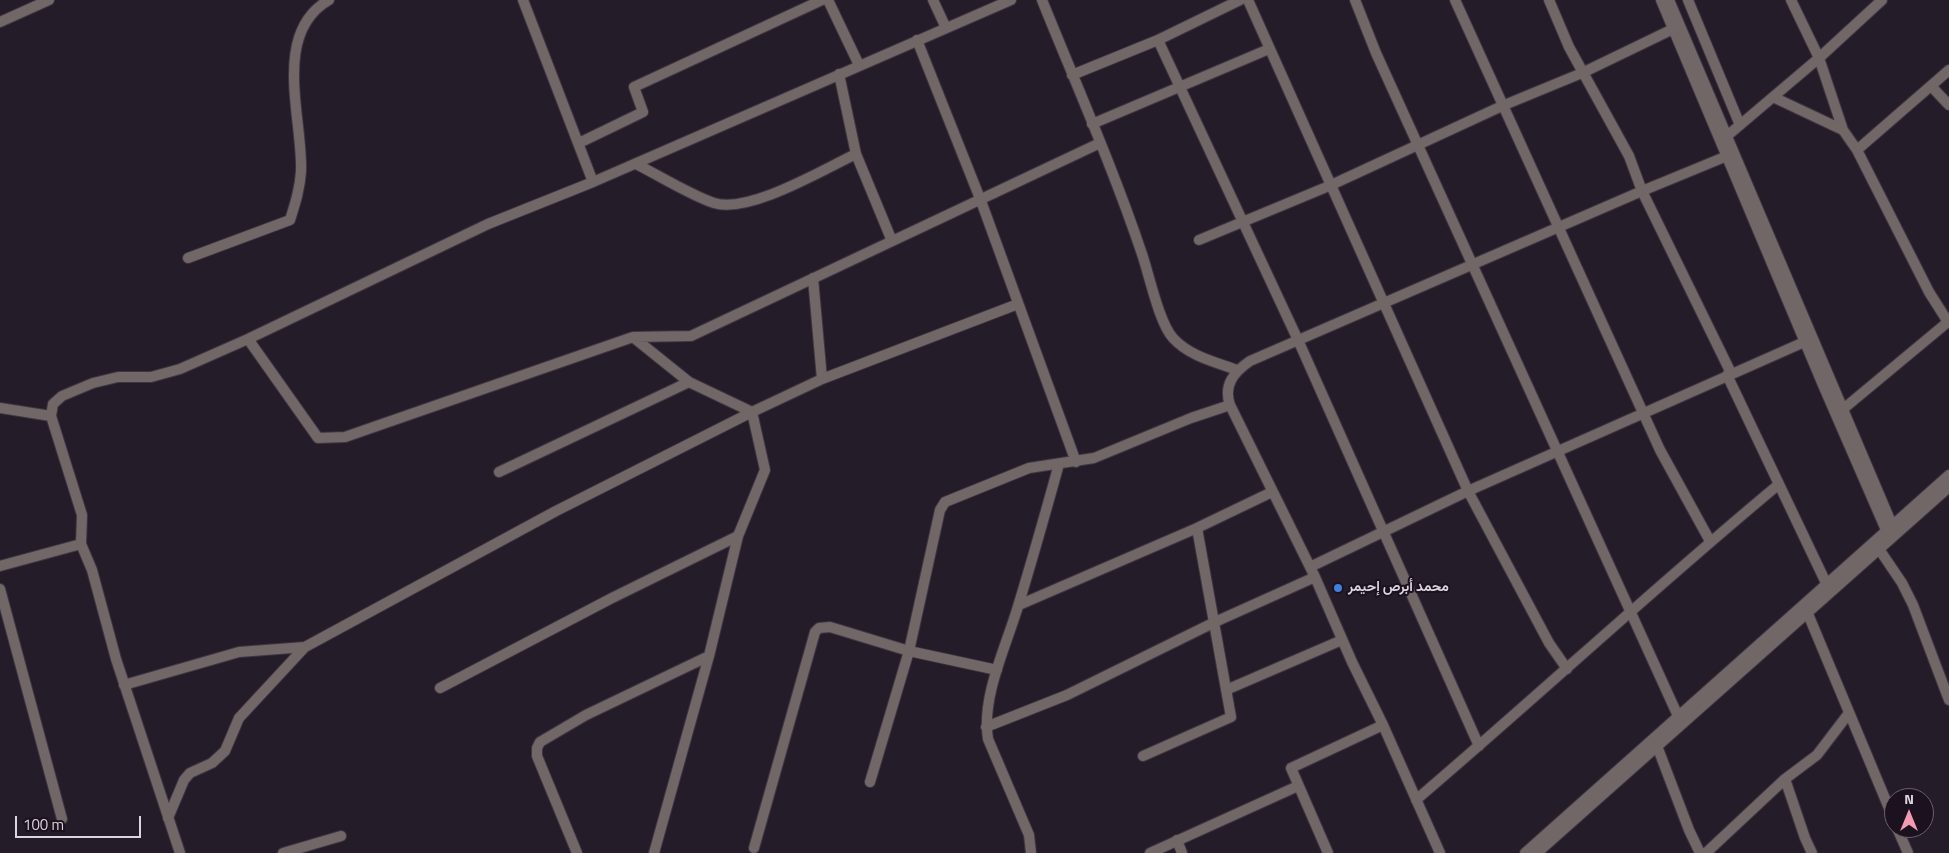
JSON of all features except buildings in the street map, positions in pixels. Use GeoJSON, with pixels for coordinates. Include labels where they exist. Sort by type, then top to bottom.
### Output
{"type":"FeatureCollection","features":[{"type":"Feature","properties":{"kind":"street"},"geometry":{"type":"LineString","coordinates":[[0,22],[49,0]]}},
{"type":"Feature","properties":{"kind":"street"},"geometry":{"type":"LineString","coordinates":[[188,258],[290,220],[299,192],[301,170],[293,75],[296,50],[304,24],[320,5],[329,0]]}},
{"type":"Feature","properties":{"kind":"street"},"geometry":{"type":"LineString","coordinates":[[523,0],[593,182]]}},
{"type":"Feature","properties":{"kind":"street"},"geometry":{"type":"LineString","coordinates":[[578,143],[643,112],[634,87],[822,0]]}},
{"type":"Feature","properties":{"kind":"street"},"geometry":{"type":"LineString","coordinates":[[828,0],[859,65]]}},
{"type":"Feature","properties":{"kind":"street"},"geometry":{"type":"LineString","coordinates":[[933,0],[946,28]]}},
{"type":"Feature","properties":{"kind":"street"},"geometry":{"type":"LineString","coordinates":[[180,853],[124,685],[92,570],[80,544],[82,515],[52,416],[53,404],[62,396],[93,383],[118,377],[151,377],[173,371],[248,339],[488,224],[636,164],[1011,0]]}},
{"type":"Feature","properties":{"kind":"street"},"geometry":{"type":"LineString","coordinates":[[1042,0],[1100,143],[1142,254],[1156,300],[1172,338],[1188,351],[1237,370]]}},
{"type":"Feature","properties":{"kind":"street"},"geometry":{"type":"LineString","coordinates":[[1072,75],[1158,40],[1240,0]]}},
{"type":"Feature","properties":{"kind":"street"},"geometry":{"type":"LineString","coordinates":[[1248,0],[1329,186],[1468,492],[1549,643],[1567,669]]}},
{"type":"Feature","properties":{"kind":"street"},"geometry":{"type":"LineString","coordinates":[[1355,0],[1376,53],[1474,264],[1559,451],[1578,500],[1678,716]]}},
{"type":"Feature","properties":{"kind":"street"},"geometry":{"type":"LineString","coordinates":[[1454,0],[1502,106],[1560,226],[1660,450],[1710,541]]}},
{"type":"Feature","properties":{"kind":"street"},"geometry":{"type":"LineString","coordinates":[[1549,0],[1582,73],[1629,156],[1642,191],[1729,374],[1778,485],[1827,585]]}},
{"type":"Feature","properties":{"kind":"street"},"geometry":{"type":"LineString","coordinates":[[1661,0],[1891,532]]}},
{"type":"Feature","properties":{"kind":"street"},"geometry":{"type":"LineString","coordinates":[[1669,0],[1727,136],[1808,340],[1842,410],[1891,532]]}},
{"type":"Feature","properties":{"kind":"street"},"geometry":{"type":"LineString","coordinates":[[1688,0],[1740,125]]}},
{"type":"Feature","properties":{"kind":"street"},"geometry":{"type":"LineString","coordinates":[[1791,0],[1819,58],[1842,130],[1857,150],[1929,292],[1949,322],[1842,410]]}},
{"type":"Feature","properties":{"kind":"street"},"geometry":{"type":"LineString","coordinates":[[1727,136],[1819,58],[1882,0]]}},
{"type":"Feature","properties":{"kind":"street"},"geometry":{"type":"LineString","coordinates":[[1199,240],[1245,223],[1329,186],[1502,106],[1582,73],[1673,30]]}},
{"type":"Feature","properties":{"kind":"street"},"geometry":{"type":"LineString","coordinates":[[917,40],[981,201],[1076,462]]}},
{"type":"Feature","properties":{"kind":"street"},"geometry":{"type":"LineString","coordinates":[[1158,40],[1245,223],[1479,746]]}},
{"type":"Feature","properties":{"kind":"street"},"geometry":{"type":"LineString","coordinates":[[1092,124],[1268,49]]}},
{"type":"Feature","properties":{"kind":"street"},"geometry":{"type":"LineString","coordinates":[[1857,150],[1949,70]]}},
{"type":"Feature","properties":{"kind":"street"},"geometry":{"type":"LineString","coordinates":[[839,74],[856,154],[892,241]]}},
{"type":"Feature","properties":{"kind":"street"},"geometry":{"type":"LineString","coordinates":[[1931,86],[1949,105]]}},
{"type":"Feature","properties":{"kind":"street"},"geometry":{"type":"LineString","coordinates":[[1773,97],[1842,130]]}},
{"type":"Feature","properties":{"kind":"street"},"geometry":{"type":"LineString","coordinates":[[248,339],[318,438],[345,437],[632,337],[690,336],[981,201],[1100,143]]}},
{"type":"Feature","properties":{"kind":"street"},"geometry":{"type":"LineString","coordinates":[[636,164],[714,203],[734,206],[764,197],[856,154]]}},
{"type":"Feature","properties":{"kind":"street"},"geometry":{"type":"LineString","coordinates":[[1440,853],[1342,640],[1316,577],[1230,405],[1227,397],[1230,379],[1237,370],[1250,361],[1560,226],[1727,156]]}},
{"type":"Feature","properties":{"kind":"street"},"geometry":{"type":"LineString","coordinates":[[813,278],[822,379]]}},
{"type":"Feature","properties":{"kind":"street"},"geometry":{"type":"LineString","coordinates":[[168,818],[184,780],[190,773],[212,763],[225,751],[239,718],[305,647],[556,511],[752,412],[822,379],[1018,304]]}},
{"type":"Feature","properties":{"kind":"street"},"geometry":{"type":"LineString","coordinates":[[632,337],[689,382],[752,412]]}},
{"type":"Feature","properties":{"kind":"street"},"geometry":{"type":"LineString","coordinates":[[1310,567],[1643,412],[1808,340]]}},
{"type":"Feature","properties":{"kind":"street"},"geometry":{"type":"LineString","coordinates":[[499,472],[689,382]]}},
{"type":"Feature","properties":{"kind":"street"},"geometry":{"type":"LineString","coordinates":[[870,782],[909,651],[940,510],[945,502],[1030,468],[1094,458],[1131,445],[1191,418],[1230,405]]}},
{"type":"Feature","properties":{"kind":"street"},"geometry":{"type":"LineString","coordinates":[[0,408],[52,416]]}},
{"type":"Feature","properties":{"kind":"street"},"geometry":{"type":"LineString","coordinates":[[654,853],[708,656],[738,536],[765,470],[752,412]]}},
{"type":"Feature","properties":{"kind":"street"},"geometry":{"type":"LineString","coordinates":[[1031,853],[1029,835],[988,740],[986,727],[998,670],[1019,605],[1059,464]]}},
{"type":"Feature","properties":{"kind":"street"},"geometry":{"type":"LineString","coordinates":[[1537,853],[1879,549],[1891,532],[1949,475]]}},
{"type":"Feature","properties":{"kind":"street"},"geometry":{"type":"LineString","coordinates":[[1416,800],[1567,669],[1630,610],[1778,485]]}},
{"type":"Feature","properties":{"kind":"street"},"geometry":{"type":"LineString","coordinates":[[1525,853],[1827,585],[1949,487]]}},
{"type":"Feature","properties":{"kind":"street"},"geometry":{"type":"LineString","coordinates":[[1019,605],[1198,528],[1272,492]]}},
{"type":"Feature","properties":{"kind":"street"},"geometry":{"type":"LineString","coordinates":[[1144,756],[1231,717],[1198,528]]}},
{"type":"Feature","properties":{"kind":"street"},"geometry":{"type":"LineString","coordinates":[[440,688],[612,598],[738,536]]}},
{"type":"Feature","properties":{"kind":"street"},"geometry":{"type":"LineString","coordinates":[[0,566],[80,544]]}},
{"type":"Feature","properties":{"kind":"street"},"geometry":{"type":"LineString","coordinates":[[1879,549],[1913,604],[1949,700]]}},
{"type":"Feature","properties":{"kind":"street"},"geometry":{"type":"LineString","coordinates":[[986,727],[1068,694],[1215,622],[1316,577]]}},
{"type":"Feature","properties":{"kind":"street"},"geometry":{"type":"LineString","coordinates":[[0,589],[62,819]]}},
{"type":"Feature","properties":{"kind":"street"},"geometry":{"type":"LineString","coordinates":[[1808,614],[1884,796]]}},
{"type":"Feature","properties":{"kind":"street"},"geometry":{"type":"LineString","coordinates":[[754,848],[815,632],[819,628],[830,627],[909,651],[998,670]]}},
{"type":"Feature","properties":{"kind":"street"},"geometry":{"type":"LineString","coordinates":[[1226,690],[1342,640]]}},
{"type":"Feature","properties":{"kind":"street"},"geometry":{"type":"LineString","coordinates":[[124,685],[239,652],[305,647]]}},
{"type":"Feature","properties":{"kind":"street"},"geometry":{"type":"LineString","coordinates":[[577,853],[537,756],[536,748],[540,742],[586,715],[708,656]]}},
{"type":"Feature","properties":{"kind":"street"},"geometry":{"type":"LineString","coordinates":[[1706,853],[1784,779],[1817,755],[1849,713]]}},
{"type":"Feature","properties":{"kind":"street"},"geometry":{"type":"LineString","coordinates":[[1328,853],[1291,768],[1382,725]]}},
{"type":"Feature","properties":{"kind":"street"},"geometry":{"type":"LineString","coordinates":[[1657,746],[1683,816],[1700,853]]}},
{"type":"Feature","properties":{"kind":"street"},"geometry":{"type":"LineString","coordinates":[[1784,779],[1804,838],[1812,853]]}},
{"type":"Feature","properties":{"kind":"street"},"geometry":{"type":"LineString","coordinates":[[1150,853],[1298,786]]}},
{"type":"Feature","properties":{"kind":"street"},"geometry":{"type":"LineString","coordinates":[[283,853],[341,836]]}},
{"type":"Feature","properties":{"kind":"street"},"geometry":{"type":"LineString","coordinates":[[1902,838],[1908,853]]}},
{"type":"Feature","properties":{"kind":"street"},"geometry":{"type":"LineString","coordinates":[[1176,840],[1182,853]]}},
{"type":"Feature","properties":{"kind":"place","name":"محمد أبرص إحيمر"},"geometry":{"type":"Point","coordinates":[1338,588]}}]}
